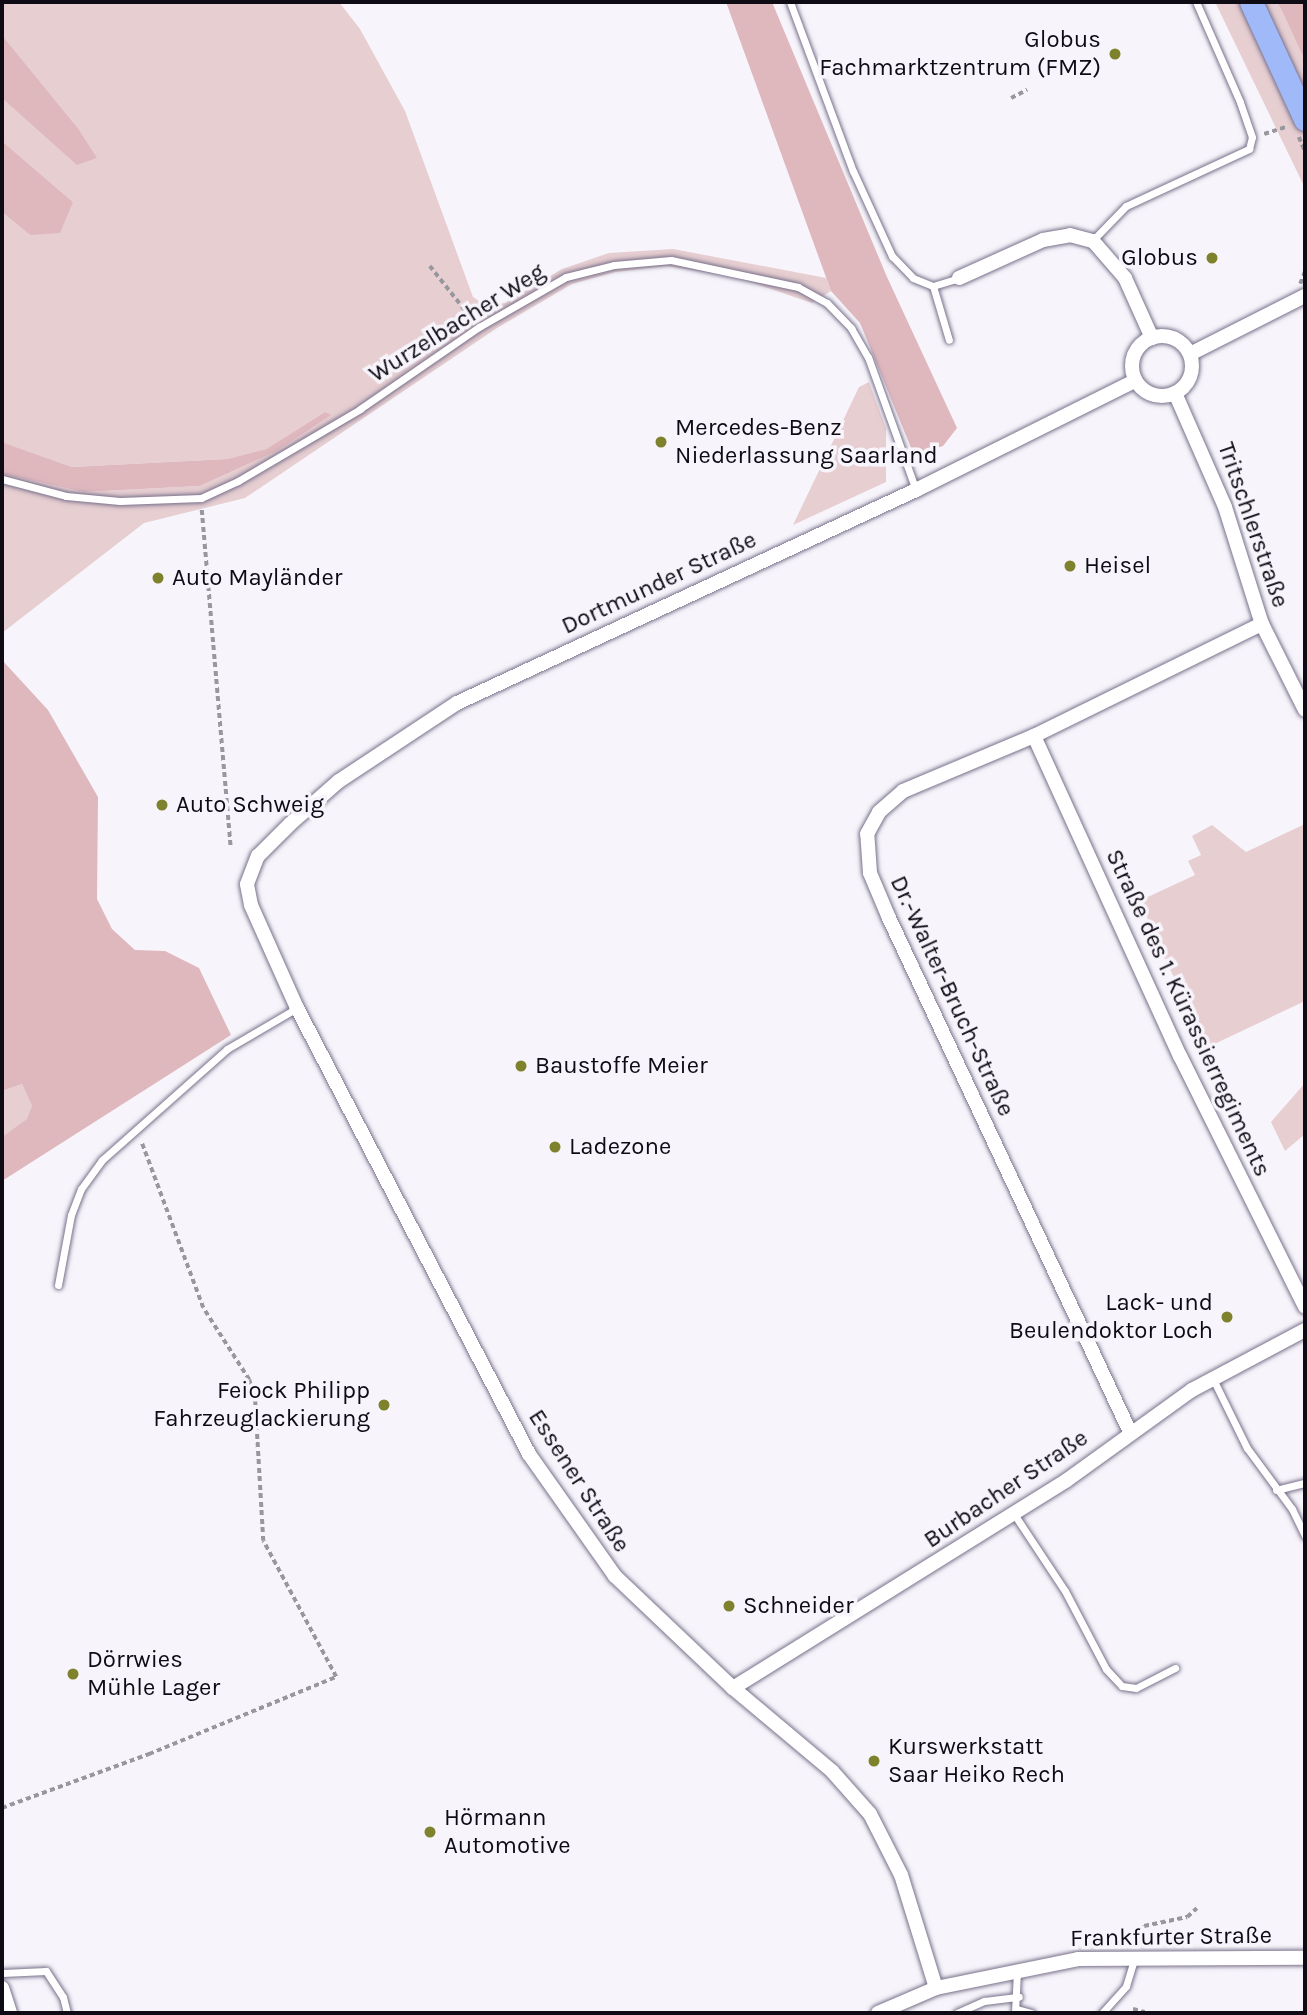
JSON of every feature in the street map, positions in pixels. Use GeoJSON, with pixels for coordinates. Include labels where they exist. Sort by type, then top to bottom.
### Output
{"type":"FeatureCollection","features":[{"type":"Feature","properties":{"kind":"main road"},"geometry":{"type":"LineString","coordinates":[[1251,2],[1299,122]]}},
{"type":"Feature","properties":{"kind":"street"},"geometry":{"type":"LineString","coordinates":[[959,278],[1044,240],[1070,235],[1093,240],[1125,278],[1152,338]]}},
{"type":"Feature","properties":{"kind":"street"},"geometry":{"type":"LineString","coordinates":[[1190,354],[1305,296]]}},
{"type":"Feature","properties":{"kind":"street"},"geometry":{"type":"LineString","coordinates":[[1152,338],[1178,341],[1190,354],[1192,372],[1175,393],[1149,393],[1135,381],[1132,361],[1152,338]]}},
{"type":"Feature","properties":{"kind":"street","name":"Dortmunder Straße"},"geometry":{"type":"LineString","coordinates":[[247,884],[258,856],[290,824],[359,767],[457,703],[916,490],[1135,381]]}},
{"type":"Feature","properties":{"kind":"street","name":"Tritschlerstraße"},"geometry":{"type":"LineString","coordinates":[[1175,393],[1215,482],[1262,624],[1305,710]]}},
{"type":"Feature","properties":{"kind":"street","name":"Dr.-Walter-Bruch-Straße"},"geometry":{"type":"LineString","coordinates":[[1130,1432],[870,873],[867,834],[879,812],[903,791],[1034,736],[1262,624]]}},
{"type":"Feature","properties":{"kind":"street","name":"Straße des 1. Kürassierregiments"},"geometry":{"type":"LineString","coordinates":[[1034,736],[1180,1056],[1305,1307]]}},
{"type":"Feature","properties":{"kind":"street","name":"Essener Straße"},"geometry":{"type":"LineString","coordinates":[[247,884],[250,905],[297,1008],[528,1454],[615,1576],[733,1688],[832,1771],[870,1814],[901,1875],[936,1988]]}},
{"type":"Feature","properties":{"kind":"street","name":"Burbacher Straße"},"geometry":{"type":"LineString","coordinates":[[733,1688],[1014,1514],[1130,1432],[1213,1379],[1305,1330]]}},
{"type":"Feature","properties":{"kind":"street","name":"Frankfurter Straße"},"geometry":{"type":"LineString","coordinates":[[877,2013],[936,1988],[1016,1969],[1078,1959],[1135,1956],[1305,1958]]}},
{"type":"Feature","properties":{"kind":"street"},"geometry":{"type":"LineString","coordinates":[[2,1989],[10,2013]]}},
{"type":"Feature","properties":{"kind":"lane"},"geometry":{"type":"LineString","coordinates":[[790,2],[853,172],[892,256],[913,278],[933,286],[959,278]]}},
{"type":"Feature","properties":{"kind":"lane"},"geometry":{"type":"LineString","coordinates":[[1093,240],[1126,206],[1249,149],[1252,137],[1196,2]]}},
{"type":"Feature","properties":{"kind":"lane","name":"Wurzelbacher Weg"},"geometry":{"type":"LineString","coordinates":[[2,479],[66,496],[120,501],[201,498],[238,481],[360,408],[479,327],[566,277],[614,265],[671,260],[798,287],[827,303],[851,328],[888,406],[916,490]]}},
{"type":"Feature","properties":{"kind":"lane"},"geometry":{"type":"LineString","coordinates":[[933,286],[949,340]]}},
{"type":"Feature","properties":{"kind":"lane"},"geometry":{"type":"LineString","coordinates":[[58,1285],[71,1215],[81,1189],[135,1126],[227,1049],[297,1008]]}},
{"type":"Feature","properties":{"kind":"lane"},"geometry":{"type":"LineString","coordinates":[[1213,1379],[1247,1448],[1292,1509],[1305,1536]]}},
{"type":"Feature","properties":{"kind":"lane"},"geometry":{"type":"LineString","coordinates":[[1276,1490],[1305,1483]]}},
{"type":"Feature","properties":{"kind":"lane"},"geometry":{"type":"LineString","coordinates":[[1014,1514],[1065,1591],[1106,1669],[1122,1686],[1136,1688],[1175,1668]]}},
{"type":"Feature","properties":{"kind":"lane"},"geometry":{"type":"LineString","coordinates":[[1102,2013],[1126,1986],[1135,1956]]}},
{"type":"Feature","properties":{"kind":"lane"},"geometry":{"type":"LineString","coordinates":[[1016,1969],[1016,2011],[1031,2013]]}},
{"type":"Feature","properties":{"kind":"lane"},"geometry":{"type":"LineString","coordinates":[[2,1973],[46,1971],[63,1997],[66,2013]]}},
{"type":"Feature","properties":{"kind":"lane"},"geometry":{"type":"LineString","coordinates":[[957,2013],[984,2001],[1018,1997]]}},
{"type":"Feature","properties":{"kind":"path"},"geometry":{"type":"LineString","coordinates":[[1011,97],[1027,90]]}},
{"type":"Feature","properties":{"kind":"path"},"geometry":{"type":"LineString","coordinates":[[1252,137],[1299,122]]}},
{"type":"Feature","properties":{"kind":"path"},"geometry":{"type":"LineString","coordinates":[[430,266],[479,327]]}},
{"type":"Feature","properties":{"kind":"path"},"geometry":{"type":"LineString","coordinates":[[1298,281],[1305,271]]}},
{"type":"Feature","properties":{"kind":"path"},"geometry":{"type":"LineString","coordinates":[[201,498],[231,848]]}},
{"type":"Feature","properties":{"kind":"path"},"geometry":{"type":"LineString","coordinates":[[2,1808],[149,1754],[337,1676],[263,1541],[255,1401],[249,1380],[198,1296],[135,1126]]}},
{"type":"Feature","properties":{"kind":"path"},"geometry":{"type":"LineString","coordinates":[[1140,1940],[1144,1926],[1187,1917],[1197,1908]]}},
{"type":"Feature","properties":{"kind":"path"},"geometry":{"type":"LineString","coordinates":[[1133,2009],[1145,2012]]}},
{"type":"Feature","properties":{"kind":"shaded area"},"geometry":{"type":"Polygon","coordinates":[[[2,2],[339,2],[360,29],[405,111],[473,297],[486,306],[505,303],[562,269],[609,253],[673,249],[826,278],[831,291],[812,303],[736,277],[666,266],[615,272],[572,284],[497,328],[245,498],[144,523],[2,633],[2,474],[84,492],[200,486],[275,452],[325,412],[266,449],[227,459],[72,467],[2,442],[2,212],[30,235],[73,202],[2,141],[2,98],[77,127],[2,35],[2,2]]]}},
{"type":"Feature","properties":{"kind":"shaded area"},"geometry":{"type":"Polygon","coordinates":[[[726,2],[772,2],[887,277],[957,428],[943,446],[914,455],[860,323],[831,291],[726,2]]]}},
{"type":"Feature","properties":{"kind":"shaded area"},"geometry":{"type":"Polygon","coordinates":[[[1215,2],[1277,2],[1282,11],[1305,61],[1305,188],[1215,2]]]}},
{"type":"Feature","properties":{"kind":"shaded area"},"geometry":{"type":"Polygon","coordinates":[[[1277,2],[1305,2],[1305,61],[1282,11],[1277,2]]]}},
{"type":"Feature","properties":{"kind":"shaded area"},"geometry":{"type":"Polygon","coordinates":[[[2,35],[77,127],[97,158],[77,165],[2,98],[2,35]]]}},
{"type":"Feature","properties":{"kind":"shaded area"},"geometry":{"type":"Polygon","coordinates":[[[2,141],[73,202],[60,233],[30,235],[2,212],[2,141]]]}},
{"type":"Feature","properties":{"kind":"shaded area"},"geometry":{"type":"Polygon","coordinates":[[[869,382],[886,428],[886,482],[793,525],[859,387],[869,382]]]}},
{"type":"Feature","properties":{"kind":"shaded area"},"geometry":{"type":"Polygon","coordinates":[[[325,412],[331,415],[275,452],[200,486],[84,492],[2,474],[2,442],[72,467],[227,459],[266,449],[325,412]]]}},
{"type":"Feature","properties":{"kind":"shaded area"},"geometry":{"type":"Polygon","coordinates":[[[2,660],[48,710],[98,797],[97,899],[112,929],[135,950],[165,951],[199,968],[231,1035],[2,1181],[2,1137],[27,1119],[32,1106],[22,1084],[2,1091],[2,660]]]}},
{"type":"Feature","properties":{"kind":"shaded area"},"geometry":{"type":"Polygon","coordinates":[[[1305,824],[1305,1001],[1208,1047],[1137,902],[1195,875],[1188,861],[1201,855],[1192,836],[1212,825],[1246,852],[1305,824]]]}},
{"type":"Feature","properties":{"kind":"shaded area"},"geometry":{"type":"Polygon","coordinates":[[[1305,1083],[1305,1134],[1285,1151],[1271,1122],[1305,1083]]]}},
{"type":"Feature","properties":{"kind":"shaded area"},"geometry":{"type":"Polygon","coordinates":[[[22,1084],[32,1106],[28,1119],[2,1137],[2,1091],[22,1084]]]}},
{"type":"Feature","properties":{"kind":"place","name":"Globus Fachmarktzentrum (FMZ)"},"geometry":{"type":"Point","coordinates":[1115,54]}},
{"type":"Feature","properties":{"kind":"place","name":"Globus"},"geometry":{"type":"Point","coordinates":[1212,258]}},
{"type":"Feature","properties":{"kind":"place","name":"Mercedes-Benz Niederlassung Saarland"},"geometry":{"type":"Point","coordinates":[661,442]}},
{"type":"Feature","properties":{"kind":"place","name":"Heisel"},"geometry":{"type":"Point","coordinates":[1070,566]}},
{"type":"Feature","properties":{"kind":"place","name":"Auto Mayländer"},"geometry":{"type":"Point","coordinates":[158,578]}},
{"type":"Feature","properties":{"kind":"place","name":"Auto Schweig"},"geometry":{"type":"Point","coordinates":[162,805]}},
{"type":"Feature","properties":{"kind":"place","name":"Baustoffe Meier"},"geometry":{"type":"Point","coordinates":[521,1066]}},
{"type":"Feature","properties":{"kind":"place","name":"Ladezone"},"geometry":{"type":"Point","coordinates":[555,1147]}},
{"type":"Feature","properties":{"kind":"place","name":"Lack- und Beulendoktor Loch"},"geometry":{"type":"Point","coordinates":[1227,1317]}},
{"type":"Feature","properties":{"kind":"place","name":"Feiock Philipp Fahrzeuglackierung"},"geometry":{"type":"Point","coordinates":[384,1405]}},
{"type":"Feature","properties":{"kind":"place","name":"Schneider"},"geometry":{"type":"Point","coordinates":[729,1606]}},
{"type":"Feature","properties":{"kind":"place","name":"Dörrwies Mühle Lager"},"geometry":{"type":"Point","coordinates":[73,1674]}},
{"type":"Feature","properties":{"kind":"place","name":"Kurswerkstatt Saar Heiko Rech"},"geometry":{"type":"Point","coordinates":[874,1761]}},
{"type":"Feature","properties":{"kind":"place","name":"Hörmann Automotive"},"geometry":{"type":"Point","coordinates":[430,1832]}}]}
